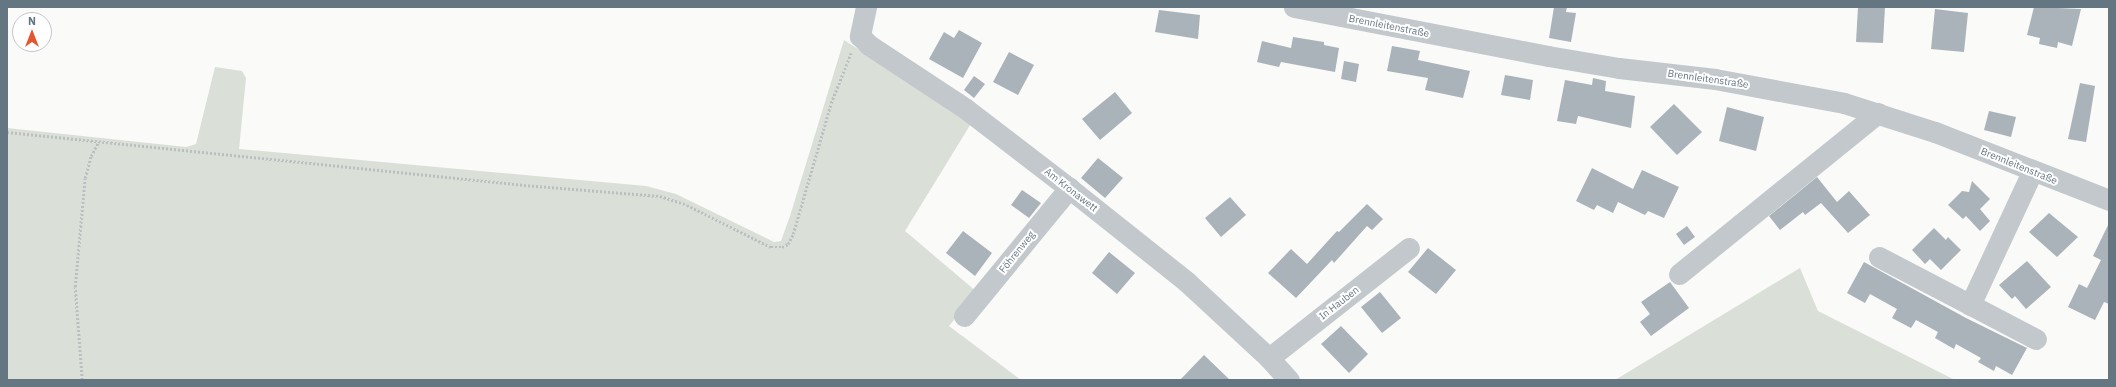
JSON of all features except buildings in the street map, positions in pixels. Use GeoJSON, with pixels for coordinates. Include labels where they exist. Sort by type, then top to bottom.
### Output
{"type":"FeatureCollection","features":[{"type":"Feature","properties":{"kind":"street"},"geometry":{"type":"LineString","coordinates":[[860,36],[866,7]]}},
{"type":"Feature","properties":{"kind":"street","name":"Brennleitenstraße"},"geometry":{"type":"LineString","coordinates":[[1294,7],[1568,59],[1775,89],[1878,113],[1935,132],[2032,172],[2109,200]]}},
{"type":"Feature","properties":{"kind":"street","name":"Am Kronawett"},"geometry":{"type":"LineString","coordinates":[[860,36],[869,45],[966,109],[1069,188],[1187,282],[1269,358],[1290,380]]}},
{"type":"Feature","properties":{"kind":"street"},"geometry":{"type":"LineString","coordinates":[[1679,274],[1878,113]]}},
{"type":"Feature","properties":{"kind":"street"},"geometry":{"type":"LineString","coordinates":[[1970,305],[2032,172]]}},
{"type":"Feature","properties":{"kind":"street","name":"Föhrenweg"},"geometry":{"type":"LineString","coordinates":[[964,316],[1069,188]]}},
{"type":"Feature","properties":{"kind":"street","name":"In Hauben"},"geometry":{"type":"LineString","coordinates":[[1269,358],[1409,248]]}},
{"type":"Feature","properties":{"kind":"street"},"geometry":{"type":"LineString","coordinates":[[1879,257],[2036,339]]}},
{"type":"Feature","properties":{"kind":"path"},"geometry":{"type":"LineString","coordinates":[[7,132],[274,158],[524,186],[660,196],[687,205],[771,247],[782,247],[788,244],[793,234],[831,103],[852,48],[860,36]]}},
{"type":"Feature","properties":{"kind":"path"},"geometry":{"type":"LineString","coordinates":[[82,380],[75,287],[85,178],[91,156],[98,142]]}},
{"type":"Feature","properties":{"kind":"shaded area"},"geometry":{"type":"Polygon","coordinates":[[[844,40],[972,122],[905,231],[977,292],[949,326],[1021,380],[7,380],[7,128],[186,147],[196,144],[215,67],[242,71],[246,78],[239,149],[646,186],[676,194],[774,242],[781,241],[790,216],[844,40]]]}},
{"type":"Feature","properties":{"kind":"shaded area"},"geometry":{"type":"Polygon","coordinates":[[[1800,268],[1818,311],[1955,380],[1615,380],[1800,268]]]}}]}
